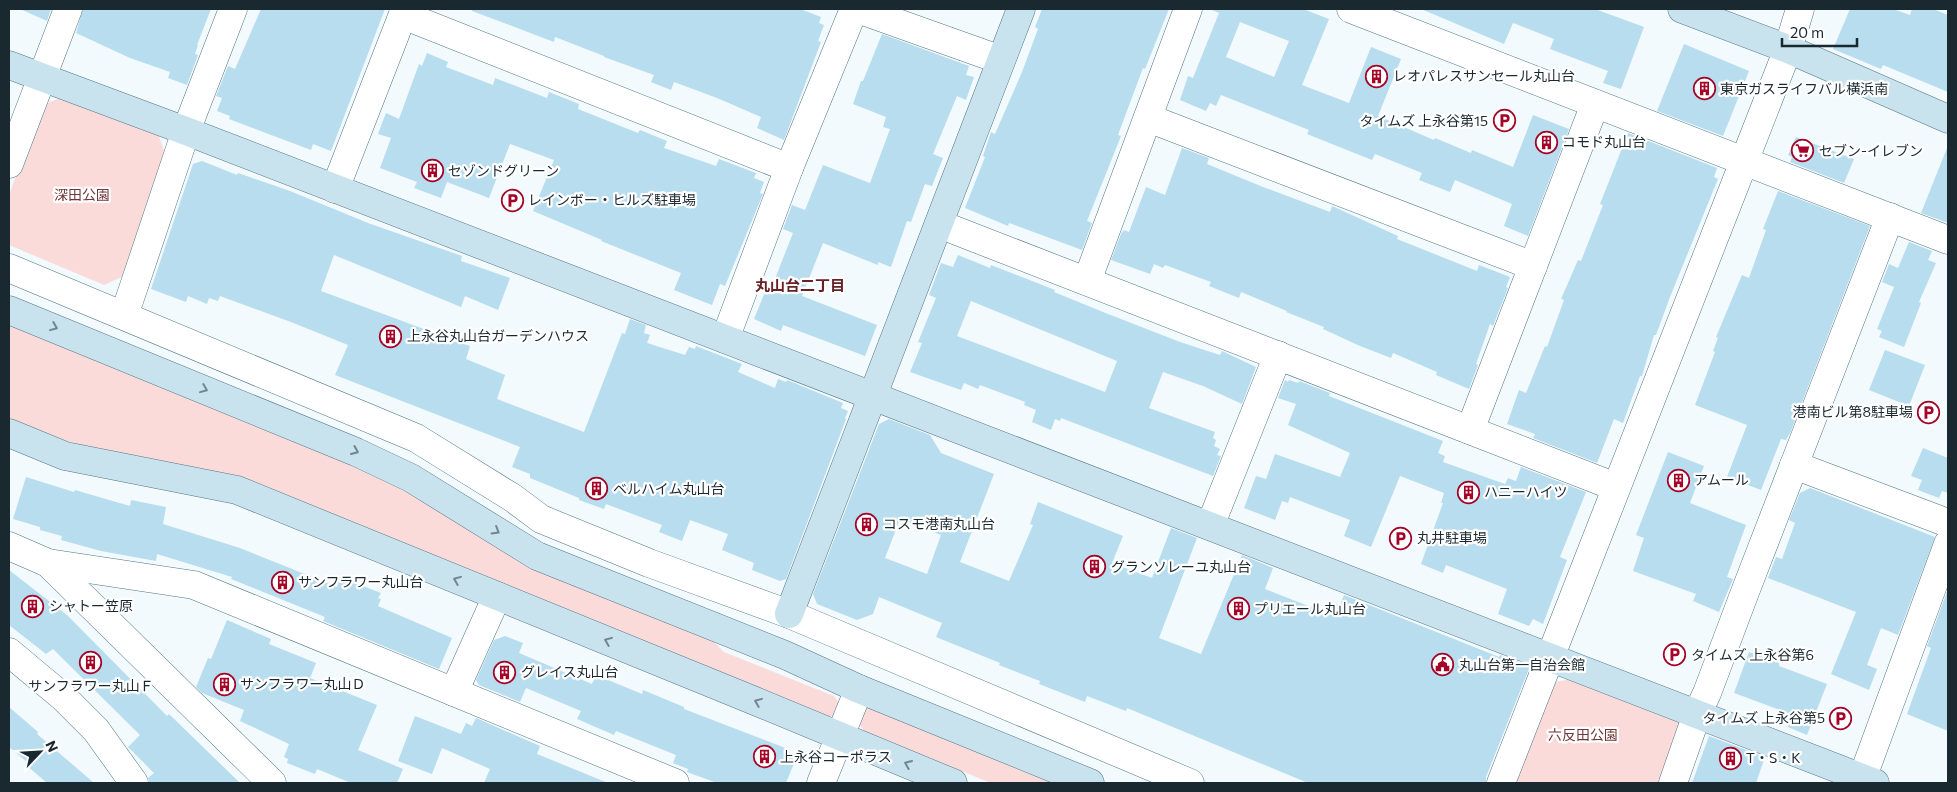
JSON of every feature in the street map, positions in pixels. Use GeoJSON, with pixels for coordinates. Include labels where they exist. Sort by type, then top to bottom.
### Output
{"type":"FeatureCollection","features":[{"type":"Feature","properties":{"kind":"street"},"geometry":{"type":"LineString","coordinates":[[9,164],[68,9]]}},
{"type":"Feature","properties":{"kind":"street"},"geometry":{"type":"LineString","coordinates":[[123,314],[186,131],[233,9]]}},
{"type":"Feature","properties":{"kind":"street"},"geometry":{"type":"LineString","coordinates":[[725,339],[789,168],[856,9],[1001,60]]}},
{"type":"Feature","properties":{"kind":"street"},"geometry":{"type":"LineString","coordinates":[[788,614],[1021,9]]}},
{"type":"Feature","properties":{"kind":"street"},"geometry":{"type":"LineString","coordinates":[[1087,281],[1188,9]]}},
{"type":"Feature","properties":{"kind":"street"},"geometry":{"type":"LineString","coordinates":[[1351,9],[1405,18],[1595,104],[1948,240]]}},
{"type":"Feature","properties":{"kind":"street"},"geometry":{"type":"LineString","coordinates":[[1682,9],[1788,49],[1948,119]]}},
{"type":"Feature","properties":{"kind":"street"},"geometry":{"type":"LineString","coordinates":[[1501,783],[1788,49],[1800,9]]}},
{"type":"Feature","properties":{"kind":"street"},"geometry":{"type":"LineString","coordinates":[[335,189],[404,12],[789,168]]}},
{"type":"Feature","properties":{"kind":"street"},"geometry":{"type":"LineString","coordinates":[[9,65],[186,131],[1869,781],[1948,544]]}},
{"type":"Feature","properties":{"kind":"street"},"geometry":{"type":"LineString","coordinates":[[1470,430],[1595,104]]}},
{"type":"Feature","properties":{"kind":"street"},"geometry":{"type":"LineString","coordinates":[[1148,118],[1533,266]]}},
{"type":"Feature","properties":{"kind":"street"},"geometry":{"type":"LineString","coordinates":[[1674,783],[1698,714],[1890,217]]}},
{"type":"Feature","properties":{"kind":"street"},"geometry":{"type":"LineString","coordinates":[[939,224],[1616,487]]}},
{"type":"Feature","properties":{"kind":"street"},"geometry":{"type":"LineString","coordinates":[[9,268],[416,438],[513,498],[541,519],[649,563],[788,614],[1190,783]]}},
{"type":"Feature","properties":{"kind":"street"},"geometry":{"type":"LineString","coordinates":[[9,310],[356,452],[411,478],[537,556],[785,655],[858,689],[1090,783]]}},
{"type":"Feature","properties":{"kind":"street"},"geometry":{"type":"LineString","coordinates":[[1210,526],[1278,355]]}},
{"type":"Feature","properties":{"kind":"street"},"geometry":{"type":"LineString","coordinates":[[9,433],[65,456],[237,490],[953,783]]}},
{"type":"Feature","properties":{"kind":"street"},"geometry":{"type":"LineString","coordinates":[[1794,464],[1948,524]]}},
{"type":"Feature","properties":{"kind":"street"},"geometry":{"type":"LineString","coordinates":[[9,546],[48,562],[194,585],[675,783]]}},
{"type":"Feature","properties":{"kind":"street"},"geometry":{"type":"LineString","coordinates":[[48,562],[272,783]]}},
{"type":"Feature","properties":{"kind":"street"},"geometry":{"type":"LineString","coordinates":[[454,692],[497,596]]}},
{"type":"Feature","properties":{"kind":"street"},"geometry":{"type":"LineString","coordinates":[[9,652],[64,698],[96,730],[134,783]]}},
{"type":"Feature","properties":{"kind":"street"},"geometry":{"type":"LineString","coordinates":[[821,783],[858,689]]}},
{"type":"Feature","properties":{"kind":"green space","name":"深田公園"},"geometry":{"type":"Polygon","coordinates":[[[61,97],[158,134],[168,161],[124,276],[104,285],[9,245],[9,195],[42,106],[61,97]]]}},
{"type":"Feature","properties":{"kind":"green space"},"geometry":{"type":"Polygon","coordinates":[[[9,317],[380,468],[706,634],[724,652],[834,696],[839,703],[838,709],[833,716],[825,717],[9,419],[9,317]]]}},
{"type":"Feature","properties":{"kind":"green space","name":"六反田公園"},"geometry":{"type":"Polygon","coordinates":[[[1571,679],[1678,722],[1684,737],[1664,783],[1511,783],[1549,683],[1571,679]]]}},
{"type":"Feature","properties":{"kind":"green space"},"geometry":{"type":"Polygon","coordinates":[[[866,706],[1071,783],[991,783],[864,731],[859,724],[866,706]]]}},
{"type":"Feature","properties":{"kind":"building"},"geometry":{"type":"Polygon","coordinates":[[[20,9],[51,9],[47,21],[20,9]]]}},
{"type":"Feature","properties":{"kind":"building"},"geometry":{"type":"Polygon","coordinates":[[[83,9],[211,9],[197,45],[195,54],[198,55],[187,85],[168,78],[170,72],[130,58],[76,33],[83,9]]]}},
{"type":"Feature","properties":{"kind":"building"},"geometry":{"type":"Polygon","coordinates":[[[261,9],[385,9],[331,151],[313,144],[311,150],[229,119],[230,116],[217,111],[222,98],[216,96],[228,66],[235,69],[261,9]]]}},
{"type":"Feature","properties":{"kind":"building"},"geometry":{"type":"Polygon","coordinates":[[[472,9],[800,9],[821,17],[819,23],[824,25],[818,41],[821,42],[784,140],[757,128],[761,117],[717,98],[674,82],[671,90],[651,82],[654,75],[555,37],[554,42],[472,11],[472,9]]]}},
{"type":"Feature","properties":{"kind":"building"},"geometry":{"type":"Polygon","coordinates":[[[1042,9],[1169,9],[1145,69],[1143,68],[1118,135],[1121,136],[1087,221],[1092,223],[1082,250],[1009,223],[1008,226],[965,208],[985,157],[983,156],[991,132],[995,134],[1022,72],[1038,29],[1035,27],[1042,9]]]}},
{"type":"Feature","properties":{"kind":"building"},"geometry":{"type":"Polygon","coordinates":[[[1210,9],[1303,9],[1329,19],[1302,85],[1349,103],[1371,47],[1401,59],[1378,116],[1434,140],[1435,138],[1471,153],[1472,150],[1513,167],[1533,115],[1569,129],[1528,236],[1504,226],[1512,204],[1455,180],[1450,192],[1419,180],[1422,173],[1375,154],[1372,160],[1307,134],[1309,130],[1221,95],[1216,106],[1210,103],[1206,111],[1180,100],[1188,76],[1193,78],[1219,13],[1210,9]],[[1240,22],[1226,57],[1274,77],[1289,41],[1240,22]]]}},
{"type":"Feature","properties":{"kind":"building"},"geometry":{"type":"Polygon","coordinates":[[[1421,9],[1595,9],[1644,27],[1621,89],[1603,83],[1608,71],[1550,49],[1554,39],[1513,23],[1504,44],[1421,9]]]}},
{"type":"Feature","properties":{"kind":"building"},"geometry":{"type":"Polygon","coordinates":[[[1850,9],[1893,9],[1910,15],[1912,9],[1933,9],[1948,15],[1948,92],[1883,65],[1881,69],[1833,49],[1850,9]]]}},
{"type":"Feature","properties":{"kind":"building"},"geometry":{"type":"Polygon","coordinates":[[[882,34],[969,66],[966,75],[974,77],[966,100],[957,96],[933,154],[943,158],[932,186],[925,184],[911,222],[907,221],[891,267],[878,262],[878,265],[823,243],[802,296],[877,325],[865,356],[783,325],[781,331],[754,319],[767,287],[771,289],[793,233],[783,229],[792,205],[805,210],[823,165],[870,183],[890,129],[883,127],[886,117],[853,104],[882,34]]]}},
{"type":"Feature","properties":{"kind":"building","name":"東京ガスライフバル横浜南"},"geometry":{"type":"Polygon","coordinates":[[[1684,44],[1749,71],[1723,136],[1657,111],[1684,44]]]}},
{"type":"Feature","properties":{"kind":"building"},"geometry":{"type":"Polygon","coordinates":[[[427,53],[448,62],[446,67],[493,85],[495,78],[547,98],[549,92],[579,104],[578,109],[638,133],[640,130],[667,141],[664,148],[716,166],[719,159],[756,173],[754,178],[764,182],[760,193],[763,194],[725,286],[720,284],[712,305],[674,290],[681,273],[533,211],[554,160],[510,144],[489,198],[447,182],[441,198],[414,188],[417,182],[380,168],[391,138],[378,134],[386,113],[399,119],[419,64],[422,66],[427,53]]]}},
{"type":"Feature","properties":{"kind":"building"},"geometry":{"type":"Polygon","coordinates":[[[1628,133],[1717,168],[1714,177],[1718,179],[1656,335],[1654,335],[1642,376],[1640,376],[1623,423],[1614,419],[1597,463],[1533,438],[1535,434],[1507,424],[1519,390],[1526,393],[1545,346],[1547,347],[1564,300],[1561,299],[1578,260],[1581,261],[1603,205],[1600,204],[1628,133]]]}},
{"type":"Feature","properties":{"kind":"building"},"geometry":{"type":"Polygon","coordinates":[[[1796,137],[1854,159],[1844,183],[1790,162],[1792,157],[1788,155],[1796,137]]]}},
{"type":"Feature","properties":{"kind":"building"},"geometry":{"type":"Polygon","coordinates":[[[1182,148],[1209,158],[1207,164],[1263,187],[1330,212],[1332,206],[1398,236],[1397,239],[1477,271],[1479,265],[1510,277],[1506,287],[1508,288],[1493,326],[1490,324],[1469,389],[1436,375],[1437,372],[1393,353],[1391,358],[1360,346],[1323,329],[1324,327],[1241,292],[1239,298],[1209,286],[1211,282],[1165,265],[1163,268],[1154,264],[1150,274],[1111,260],[1121,234],[1124,230],[1129,232],[1146,187],[1165,195],[1182,148]]]}},
{"type":"Feature","properties":{"kind":"building"},"geometry":{"type":"Polygon","coordinates":[[[1948,148],[1948,223],[1921,213],[1948,148]]]}},
{"type":"Feature","properties":{"kind":"building"},"geometry":{"type":"Polygon","coordinates":[[[202,161],[237,175],[238,173],[290,191],[368,223],[462,256],[461,261],[510,278],[498,310],[465,296],[461,307],[334,255],[321,291],[470,346],[466,359],[505,375],[497,399],[584,432],[622,333],[625,334],[630,319],[646,325],[644,333],[650,335],[647,343],[685,355],[689,347],[695,349],[696,346],[742,364],[738,372],[775,388],[778,379],[786,382],[787,380],[843,403],[841,408],[848,411],[846,419],[786,579],[780,581],[752,570],[754,563],[722,550],[728,534],[690,520],[682,541],[659,532],[662,525],[606,504],[604,509],[579,500],[579,498],[530,478],[530,474],[512,467],[520,447],[335,375],[348,345],[220,296],[218,301],[209,298],[207,304],[188,296],[186,302],[151,289],[193,164],[202,161]]]}},
{"type":"Feature","properties":{"kind":"building"},"geometry":{"type":"Polygon","coordinates":[[[1778,191],[1870,226],[1791,431],[1786,440],[1781,439],[1761,490],[1727,477],[1747,425],[1695,405],[1715,352],[1713,351],[1718,338],[1716,337],[1742,275],[1749,278],[1766,230],[1763,229],[1778,191]]]}},
{"type":"Feature","properties":{"kind":"building"},"geometry":{"type":"Polygon","coordinates":[[[1909,242],[1932,251],[1928,260],[1936,263],[1919,302],[1921,303],[1904,347],[1879,337],[1882,331],[1877,329],[1894,287],[1882,282],[1889,264],[1898,268],[1909,242]]]}},
{"type":"Feature","properties":{"kind":"building"},"geometry":{"type":"Polygon","coordinates":[[[958,255],[990,268],[991,265],[1180,342],[1220,355],[1222,351],[1256,367],[1242,404],[1203,386],[1163,372],[1149,408],[1215,432],[1213,438],[1216,440],[1214,446],[1220,449],[1217,455],[1221,456],[1213,476],[1061,418],[1060,421],[1055,419],[1051,430],[1032,422],[1036,410],[1024,405],[1025,402],[980,385],[978,389],[964,383],[961,390],[910,372],[922,343],[918,342],[936,298],[929,295],[941,263],[953,267],[958,255]],[[971,301],[957,336],[1105,392],[1117,361],[971,301]]]}},
{"type":"Feature","properties":{"kind":"building"},"geometry":{"type":"Polygon","coordinates":[[[1885,350],[1925,365],[1909,406],[1869,390],[1885,350]]]}},
{"type":"Feature","properties":{"kind":"building"},"geometry":{"type":"Polygon","coordinates":[[[1285,380],[1298,383],[1299,381],[1330,393],[1329,396],[1443,441],[1438,453],[1445,456],[1443,462],[1505,484],[1508,478],[1516,481],[1521,467],[1586,492],[1560,557],[1567,560],[1543,624],[1533,619],[1529,626],[1498,614],[1507,589],[1446,565],[1443,573],[1421,564],[1443,503],[1441,503],[1444,493],[1400,476],[1371,547],[1344,536],[1350,520],[1290,497],[1288,503],[1282,501],[1275,520],[1244,508],[1256,476],[1266,479],[1275,454],[1340,477],[1350,453],[1288,425],[1296,404],[1278,398],[1285,380]]]}},
{"type":"Feature","properties":{"kind":"building"},"geometry":{"type":"Polygon","coordinates":[[[889,419],[930,435],[941,453],[994,474],[960,562],[1009,581],[1033,525],[1030,524],[1038,502],[1123,536],[1112,563],[1152,578],[1171,528],[1197,538],[1159,638],[1201,654],[1242,555],[1273,568],[1265,589],[1324,612],[1329,601],[1340,605],[1344,595],[1499,657],[1500,655],[1530,666],[1486,777],[1486,783],[1308,783],[1127,708],[1126,711],[1087,696],[1085,702],[1039,684],[1040,681],[936,637],[942,623],[879,597],[873,614],[857,620],[817,604],[813,594],[879,424],[889,419]],[[900,519],[885,558],[927,574],[941,535],[900,519]]]}},
{"type":"Feature","properties":{"kind":"building"},"geometry":{"type":"Polygon","coordinates":[[[1923,448],[1948,458],[1948,493],[1942,491],[1939,498],[1918,490],[1922,480],[1911,476],[1923,448]]]}},
{"type":"Feature","properties":{"kind":"building"},"geometry":{"type":"Polygon","coordinates":[[[1668,452],[1704,466],[1690,503],[1746,525],[1727,577],[1733,579],[1719,612],[1693,601],[1696,594],[1633,571],[1644,538],[1636,535],[1668,452]]]}},
{"type":"Feature","properties":{"kind":"building"},"geometry":{"type":"Polygon","coordinates":[[[26,477],[74,492],[75,490],[130,506],[131,500],[166,507],[163,524],[240,548],[337,587],[340,577],[381,593],[378,598],[381,599],[378,606],[452,638],[439,669],[323,621],[325,617],[231,579],[232,577],[157,554],[156,561],[101,551],[61,540],[62,536],[40,530],[40,527],[13,519],[26,477]]]}},
{"type":"Feature","properties":{"kind":"building"},"geometry":{"type":"Polygon","coordinates":[[[1810,488],[1935,537],[1898,635],[1881,628],[1867,665],[1877,669],[1869,690],[1831,674],[1856,612],[1768,578],[1776,557],[1782,559],[1795,523],[1789,520],[1800,493],[1810,488]]]}},
{"type":"Feature","properties":{"kind":"building"},"geometry":{"type":"Polygon","coordinates":[[[9,570],[67,615],[167,716],[169,714],[240,783],[149,783],[148,778],[154,773],[128,747],[140,735],[53,649],[46,654],[9,625],[9,570]]]}},
{"type":"Feature","properties":{"kind":"building"},"geometry":{"type":"Polygon","coordinates":[[[1948,589],[1948,731],[1907,714],[1931,648],[1927,646],[1948,589]]]}},
{"type":"Feature","properties":{"kind":"building"},"geometry":{"type":"Polygon","coordinates":[[[227,620],[271,639],[269,644],[316,663],[310,678],[377,705],[358,750],[403,769],[397,783],[351,783],[317,769],[315,774],[287,763],[288,759],[284,757],[289,744],[240,721],[244,710],[202,693],[196,687],[208,658],[211,659],[227,620]]]}},
{"type":"Feature","properties":{"kind":"building"},"geometry":{"type":"Polygon","coordinates":[[[505,636],[523,643],[519,653],[592,684],[596,675],[642,694],[643,690],[684,707],[684,709],[788,749],[787,751],[797,756],[786,783],[717,783],[687,772],[688,769],[673,763],[676,755],[616,731],[614,735],[577,719],[581,711],[526,688],[520,702],[479,685],[476,680],[494,640],[505,636]]]}},
{"type":"Feature","properties":{"kind":"building"},"geometry":{"type":"Polygon","coordinates":[[[1749,652],[1779,663],[1779,666],[1827,684],[1807,735],[1788,727],[1780,710],[1734,693],[1749,652]]]}},
{"type":"Feature","properties":{"kind":"building"},"geometry":{"type":"Polygon","coordinates":[[[9,707],[94,783],[47,783],[25,764],[27,762],[9,747],[9,707]]]}},
{"type":"Feature","properties":{"kind":"building"},"geometry":{"type":"Polygon","coordinates":[[[415,716],[461,734],[466,723],[472,726],[476,718],[540,746],[537,754],[608,783],[484,783],[490,769],[442,748],[432,774],[398,761],[415,716]]]}},
{"type":"Feature","properties":{"kind":"building","name":"T・S・K"},"geometry":{"type":"Polygon","coordinates":[[[1709,736],[1765,757],[1756,783],[1692,783],[1709,736]]]}},
{"type":"Feature","properties":{"kind":"place","name":"レオパレスサンセール丸山台"},"geometry":{"type":"Point","coordinates":[1377,76]}},
{"type":"Feature","properties":{"kind":"place","name":"東京ガスライフバル横浜南"},"geometry":{"type":"Point","coordinates":[1704,89]}},
{"type":"Feature","properties":{"kind":"place","name":"タイムズ 上永谷第15"},"geometry":{"type":"Point","coordinates":[1504,121]}},
{"type":"Feature","properties":{"kind":"place","name":"コモド丸山台"},"geometry":{"type":"Point","coordinates":[1546,142]}},
{"type":"Feature","properties":{"kind":"place","name":"セブン-イレブン"},"geometry":{"type":"Point","coordinates":[1803,151]}},
{"type":"Feature","properties":{"kind":"place","name":"セゾンドグリーン"},"geometry":{"type":"Point","coordinates":[432,171]}},
{"type":"Feature","properties":{"kind":"place","name":"レインボー・ヒルズ駐車場"},"geometry":{"type":"Point","coordinates":[512,200]}},
{"type":"Feature","properties":{"kind":"place","name":"上永谷丸山台ガーデンハウス"},"geometry":{"type":"Point","coordinates":[391,336]}},
{"type":"Feature","properties":{"kind":"place","name":"港南ビル第8駐車場"},"geometry":{"type":"Point","coordinates":[1929,412]}},
{"type":"Feature","properties":{"kind":"place","name":"アムール"},"geometry":{"type":"Point","coordinates":[1678,480]}},
{"type":"Feature","properties":{"kind":"place","name":"ベルハイム丸山台"},"geometry":{"type":"Point","coordinates":[597,489]}},
{"type":"Feature","properties":{"kind":"place","name":"ハニーハイツ"},"geometry":{"type":"Point","coordinates":[1468,492]}},
{"type":"Feature","properties":{"kind":"place","name":"コスモ港南丸山台"},"geometry":{"type":"Point","coordinates":[867,524]}},
{"type":"Feature","properties":{"kind":"place","name":"丸井駐車場"},"geometry":{"type":"Point","coordinates":[1401,538]}},
{"type":"Feature","properties":{"kind":"place","name":"グランソレーユ丸山台"},"geometry":{"type":"Point","coordinates":[1095,567]}},
{"type":"Feature","properties":{"kind":"place","name":"サンフラワー丸山台"},"geometry":{"type":"Point","coordinates":[282,582]}},
{"type":"Feature","properties":{"kind":"place","name":"シャトー笠原"},"geometry":{"type":"Point","coordinates":[33,606]}},
{"type":"Feature","properties":{"kind":"place","name":"プリエール丸山台"},"geometry":{"type":"Point","coordinates":[1238,609]}},
{"type":"Feature","properties":{"kind":"place","name":"タイムズ 上永谷第6"},"geometry":{"type":"Point","coordinates":[1675,655]}},
{"type":"Feature","properties":{"kind":"place","name":"サンフラワー丸山Ｆ"},"geometry":{"type":"Point","coordinates":[91,663]}},
{"type":"Feature","properties":{"kind":"place","name":"丸山台第一自治会館"},"geometry":{"type":"Point","coordinates":[1443,665]}},
{"type":"Feature","properties":{"kind":"place","name":"グレイス丸山台"},"geometry":{"type":"Point","coordinates":[505,672]}},
{"type":"Feature","properties":{"kind":"place","name":"サンフラワー丸山Ｄ"},"geometry":{"type":"Point","coordinates":[224,684]}},
{"type":"Feature","properties":{"kind":"place","name":"タイムズ 上永谷第5"},"geometry":{"type":"Point","coordinates":[1841,718]}},
{"type":"Feature","properties":{"kind":"place","name":"上永谷コーポラス"},"geometry":{"type":"Point","coordinates":[764,757]}},
{"type":"Feature","properties":{"kind":"place","name":"T・S・K"},"geometry":{"type":"Point","coordinates":[1730,758]}},
{"type":"Feature","properties":{"kind":"district","name":"丸山台二丁目"},"geometry":{"type":"Point","coordinates":[800,286]}}]}
